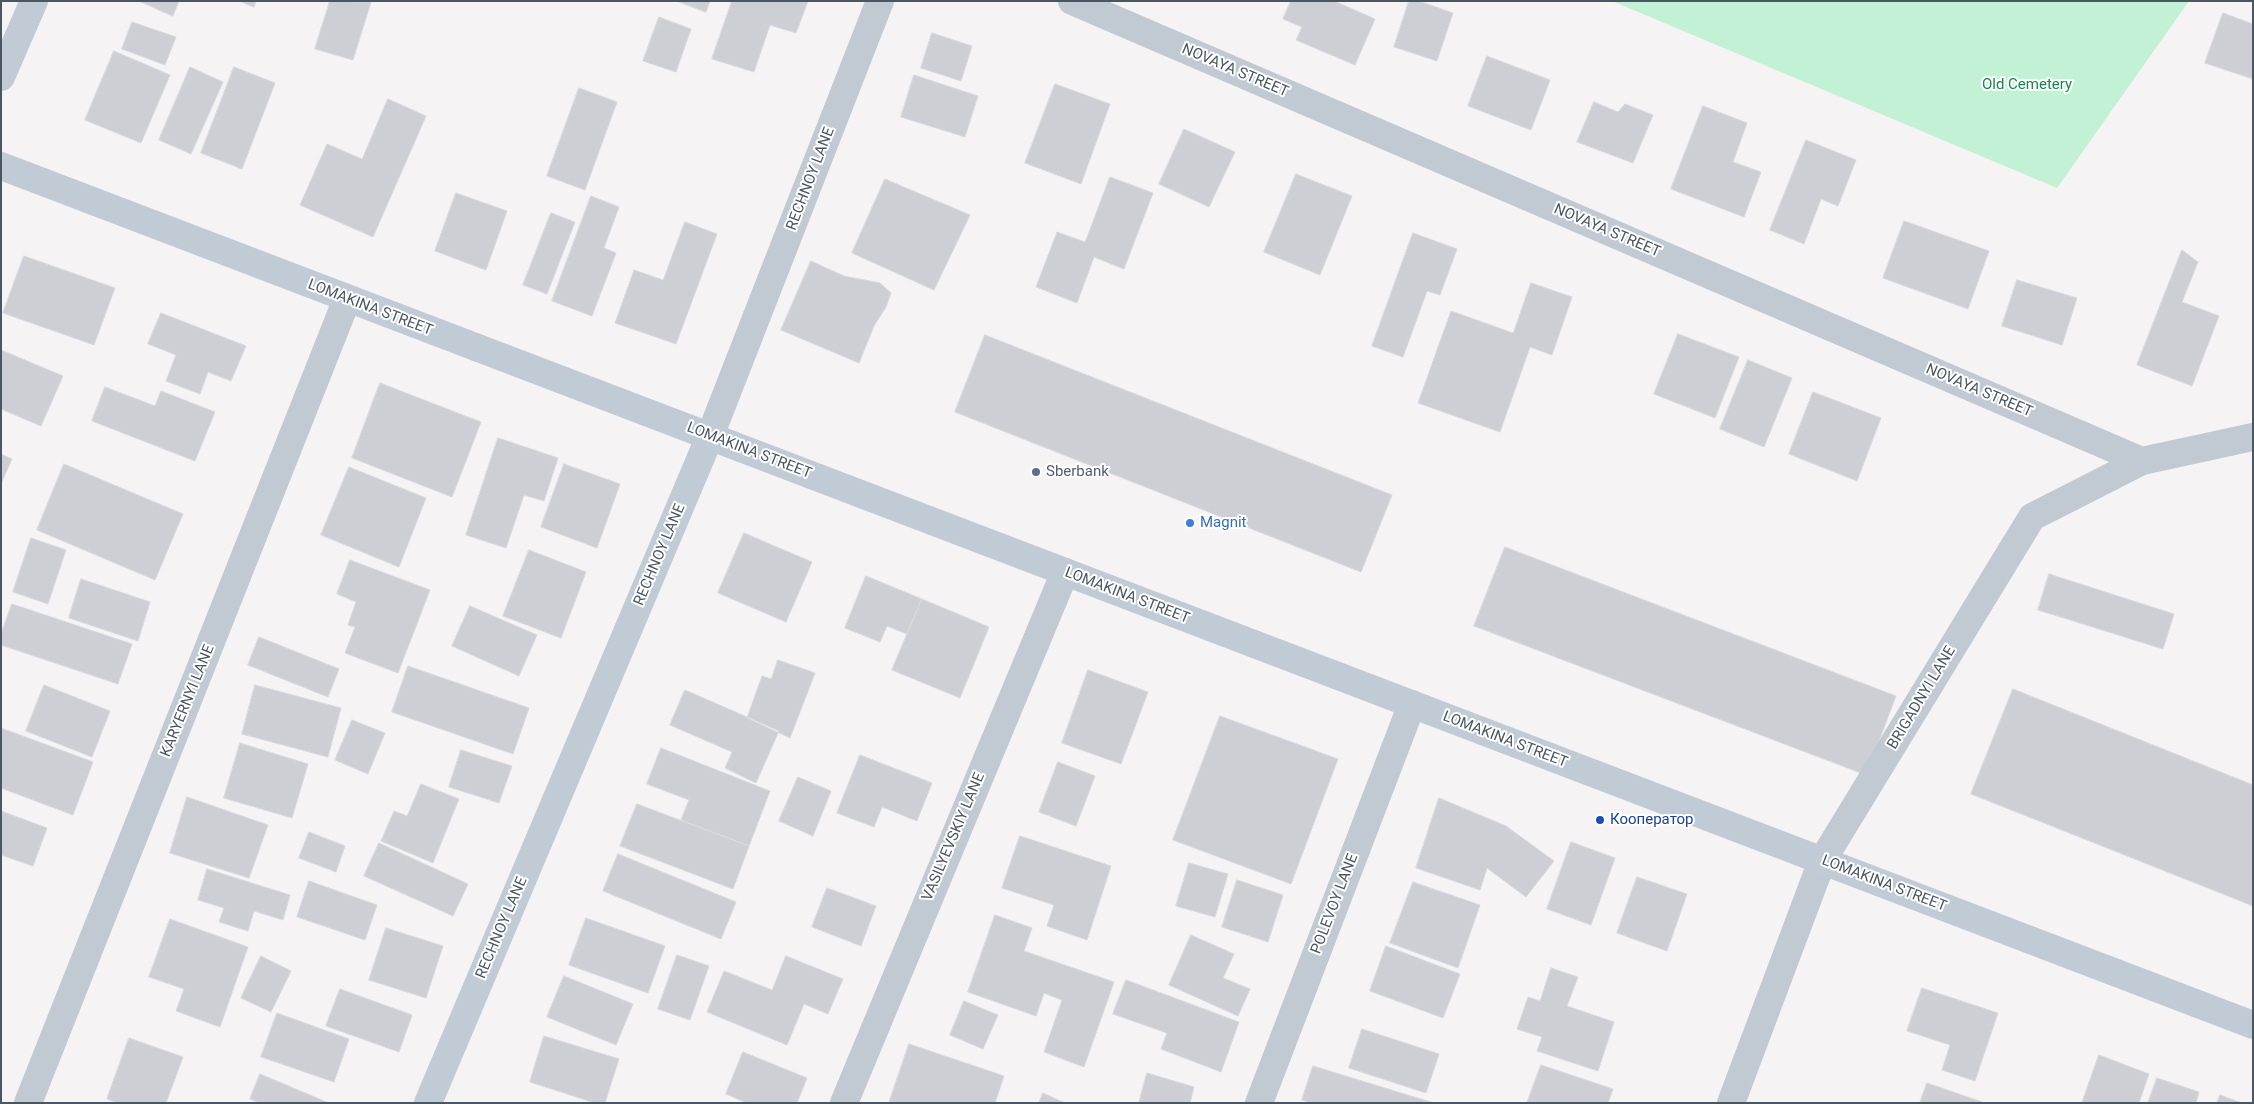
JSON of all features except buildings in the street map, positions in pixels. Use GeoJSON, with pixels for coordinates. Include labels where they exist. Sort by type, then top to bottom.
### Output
{"type":"FeatureCollection","features":[{"type":"Feature","properties":{"kind":"main road"},"geometry":{"type":"LineString","coordinates":[[1,77],[34,1]]}},
{"type":"Feature","properties":{"kind":"main road","name":"LOMAKINA STREET"},"geometry":{"type":"LineString","coordinates":[[1,166],[2253,1025]]}},
{"type":"Feature","properties":{"kind":"main road","name":"RECHNOY LANE"},"geometry":{"type":"LineString","coordinates":[[428,1103],[710,436]]}},
{"type":"Feature","properties":{"kind":"street","name":"RECHNOY LANE"},"geometry":{"type":"LineString","coordinates":[[710,436],[880,1]]}},
{"type":"Feature","properties":{"kind":"street","name":"NOVAYA STREET"},"geometry":{"type":"LineString","coordinates":[[1072,1],[2142,461]]}},
{"type":"Feature","properties":{"kind":"street","name":"KARYERNYI LANE"},"geometry":{"type":"LineString","coordinates":[[28,1103],[347,299]]}},
{"type":"Feature","properties":{"kind":"street","name":"BRIGADNYI LANE"},"geometry":{"type":"LineString","coordinates":[[1731,1103],[1822,861],[2032,517],[2142,461],[2253,437]]}},
{"type":"Feature","properties":{"kind":"street","name":"VASILYEVSKIY LANE"},"geometry":{"type":"LineString","coordinates":[[844,1103],[1065,572]]}},
{"type":"Feature","properties":{"kind":"street","name":"POLEVOY LANE"},"geometry":{"type":"LineString","coordinates":[[1259,1103],[1412,704]]}},
{"type":"Feature","properties":{"kind":"green space","name":"Old Cemetery"},"geometry":{"type":"Polygon","coordinates":[[[1612,1],[2189,1],[2057,188],[1612,1]]]}},
{"type":"Feature","properties":{"kind":"place","name":"Sberbank"},"geometry":{"type":"Point","coordinates":[1036,472]}},
{"type":"Feature","properties":{"kind":"place","name":"Magnit"},"geometry":{"type":"Point","coordinates":[1190,523]}},
{"type":"Feature","properties":{"kind":"place","name":"Кооператор"},"geometry":{"type":"Point","coordinates":[1600,820]}}]}
